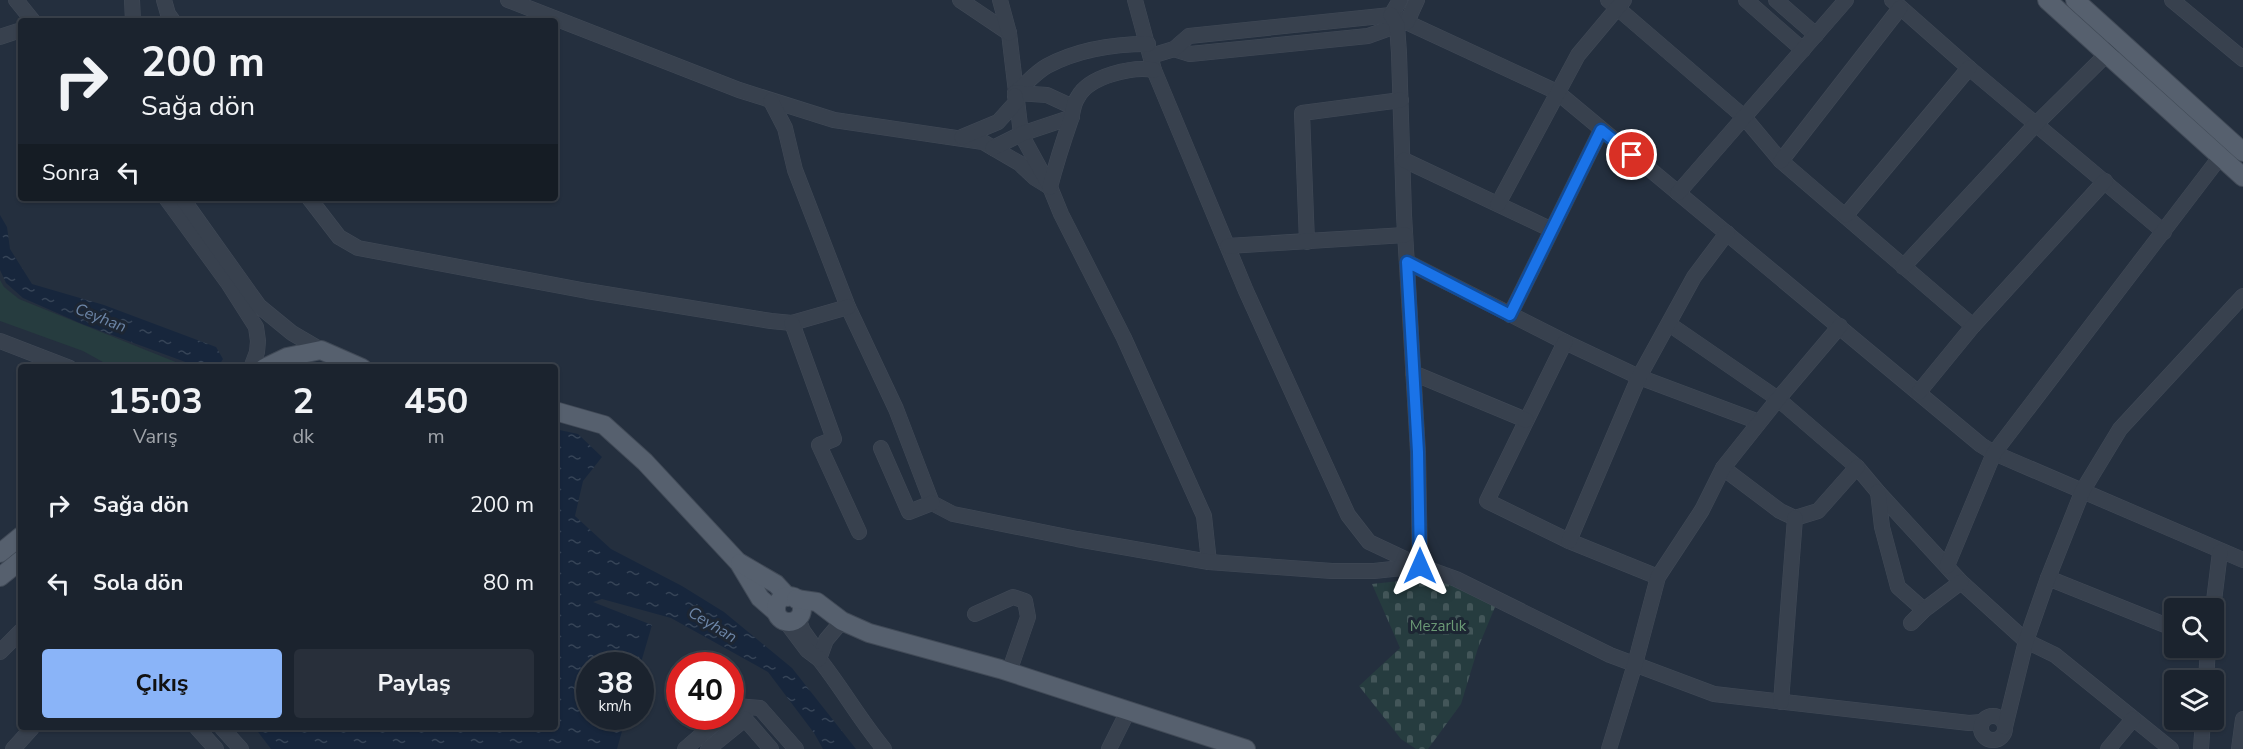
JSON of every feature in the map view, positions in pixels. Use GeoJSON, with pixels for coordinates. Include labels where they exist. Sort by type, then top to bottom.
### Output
{"type":"FeatureCollection","features":[{"type":"Feature","properties":{"kind":"main road"},"geometry":{"type":"LineString","coordinates":[[2048,0],[2114,47]]}},
{"type":"Feature","properties":{"kind":"main road"},"geometry":{"type":"LineString","coordinates":[[2075,0],[2114,47],[2236,162]]}},
{"type":"Feature","properties":{"kind":"main road"},"geometry":{"type":"LineString","coordinates":[[260,360],[300,361],[321,350],[353,364]]}},
{"type":"Feature","properties":{"kind":"main road"},"geometry":{"type":"LineString","coordinates":[[558,412],[604,425],[645,462],[739,563],[776,584],[791,610],[842,621],[869,633],[1009,672],[1243,748]]}},
{"type":"Feature","properties":{"kind":"main road"},"geometry":{"type":"LineString","coordinates":[[0,553],[18,538]]}},
{"type":"Feature","properties":{"kind":"main road"},"geometry":{"type":"LineString","coordinates":[[0,577],[18,562]]}},
{"type":"Feature","properties":{"kind":"street"},"geometry":{"type":"LineString","coordinates":[[16,0],[31,18]]}},
{"type":"Feature","properties":{"kind":"street"},"geometry":{"type":"LineString","coordinates":[[132,0],[133,18]]}},
{"type":"Feature","properties":{"kind":"street"},"geometry":{"type":"LineString","coordinates":[[164,0],[171,18]]}},
{"type":"Feature","properties":{"kind":"street"},"geometry":{"type":"LineString","coordinates":[[508,0],[555,18]]}},
{"type":"Feature","properties":{"kind":"street"},"geometry":{"type":"LineString","coordinates":[[960,0],[1009,33]]}},
{"type":"Feature","properties":{"kind":"street"},"geometry":{"type":"LineString","coordinates":[[960,138],[998,122],[1016,102],[1013,57],[1000,0]]}},
{"type":"Feature","properties":{"kind":"street"},"geometry":{"type":"LineString","coordinates":[[1135,0],[1151,57],[1246,291],[1348,515],[1369,542],[1420,566],[1456,579],[1610,655],[1714,694],[1969,723],[2001,719],[2002,737]]}},
{"type":"Feature","properties":{"kind":"street"},"geometry":{"type":"LineString","coordinates":[[1400,0],[1398,21],[1405,235],[1419,477],[1420,566]]}},
{"type":"Feature","properties":{"kind":"street"},"geometry":{"type":"LineString","coordinates":[[1050,187],[1063,137],[1079,94],[1098,80],[1143,68],[1151,57],[1174,49],[1190,54],[1368,36],[1398,21],[1416,0]]}},
{"type":"Feature","properties":{"kind":"street"},"geometry":{"type":"LineString","coordinates":[[1746,0],[1803,50]]}},
{"type":"Feature","properties":{"kind":"street"},"geometry":{"type":"LineString","coordinates":[[1776,0],[1816,35]]}},
{"type":"Feature","properties":{"kind":"street"},"geometry":{"type":"LineString","coordinates":[[1678,193],[1846,0]]}},
{"type":"Feature","properties":{"kind":"street"},"geometry":{"type":"LineString","coordinates":[[2172,0],[2243,59]]}},
{"type":"Feature","properties":{"kind":"street"},"geometry":{"type":"LineString","coordinates":[[1498,204],[1578,55],[1616,3],[1744,117],[1781,161],[1974,326]]}},
{"type":"Feature","properties":{"kind":"street"},"geometry":{"type":"LineString","coordinates":[[1781,161],[1896,4],[2164,232]]}},
{"type":"Feature","properties":{"kind":"street"},"geometry":{"type":"LineString","coordinates":[[558,19],[771,101],[834,120],[983,142],[1019,163],[1035,178],[1050,187]]}},
{"type":"Feature","properties":{"kind":"street"},"geometry":{"type":"LineString","coordinates":[[1398,21],[1557,92],[1981,445],[1994,453],[2243,560]]}},
{"type":"Feature","properties":{"kind":"street"},"geometry":{"type":"LineString","coordinates":[[0,37],[18,31]]}},
{"type":"Feature","properties":{"kind":"street"},"geometry":{"type":"LineString","coordinates":[[1015,93],[1045,67],[1088,51],[1127,44],[1151,57]]}},
{"type":"Feature","properties":{"kind":"street"},"geometry":{"type":"LineString","coordinates":[[1904,267],[2037,124],[2114,47]]}},
{"type":"Feature","properties":{"kind":"street"},"geometry":{"type":"LineString","coordinates":[[1846,215],[1969,68]]}},
{"type":"Feature","properties":{"kind":"street"},"geometry":{"type":"LineString","coordinates":[[1015,93],[1047,95],[1072,112]]}},
{"type":"Feature","properties":{"kind":"street"},"geometry":{"type":"LineString","coordinates":[[1015,93],[1022,134],[1124,338],[1204,516],[1209,562]]}},
{"type":"Feature","properties":{"kind":"street"},"geometry":{"type":"LineString","coordinates":[[1306,242],[1302,113],[1401,100]]}},
{"type":"Feature","properties":{"kind":"street"},"geometry":{"type":"LineString","coordinates":[[771,101],[785,128],[795,170],[848,307],[896,409],[932,502],[953,514],[1083,541],[1209,562],[1332,571],[1374,571],[1420,566]]}},
{"type":"Feature","properties":{"kind":"street"},"geometry":{"type":"LineString","coordinates":[[993,148],[1072,112]]}},
{"type":"Feature","properties":{"kind":"street"},"geometry":{"type":"LineString","coordinates":[[1510,315],[1550,229],[1601,130]]}},
{"type":"Feature","properties":{"kind":"street"},"geometry":{"type":"LineString","coordinates":[[1404,160],[1550,229]]}},
{"type":"Feature","properties":{"kind":"street"},"geometry":{"type":"LineString","coordinates":[[1947,566],[1994,453],[2164,232],[2236,162]]}},
{"type":"Feature","properties":{"kind":"street"},"geometry":{"type":"LineString","coordinates":[[1919,392],[1974,326],[2105,181]]}},
{"type":"Feature","properties":{"kind":"street"},"geometry":{"type":"LineString","coordinates":[[168,201],[228,283],[256,327],[260,360]]}},
{"type":"Feature","properties":{"kind":"street"},"geometry":{"type":"LineString","coordinates":[[184,201],[259,306],[292,333],[321,350]]}},
{"type":"Feature","properties":{"kind":"street"},"geometry":{"type":"LineString","coordinates":[[311,201],[339,237],[358,248],[587,291],[792,323],[848,307]]}},
{"type":"Feature","properties":{"kind":"street"},"geometry":{"type":"LineString","coordinates":[[1569,541],[1639,377],[1694,277],[1727,233]]}},
{"type":"Feature","properties":{"kind":"street"},"geometry":{"type":"LineString","coordinates":[[1228,246],[1405,235]]}},
{"type":"Feature","properties":{"kind":"street"},"geometry":{"type":"LineString","coordinates":[[1407,262],[1639,377],[1759,422]]}},
{"type":"Feature","properties":{"kind":"street"},"geometry":{"type":"LineString","coordinates":[[2002,737],[2026,641],[2083,490],[2120,429],[2243,296]]}},
{"type":"Feature","properties":{"kind":"street"},"geometry":{"type":"LineString","coordinates":[[792,323],[834,439],[819,445],[859,532]]}},
{"type":"Feature","properties":{"kind":"street"},"geometry":{"type":"LineString","coordinates":[[1669,324],[1778,399],[1857,467],[1961,582],[2026,641],[2055,655],[2171,749]]}},
{"type":"Feature","properties":{"kind":"street"},"geometry":{"type":"LineString","coordinates":[[1609,749],[1658,577],[1702,510],[1723,468],[1840,326]]}},
{"type":"Feature","properties":{"kind":"street"},"geometry":{"type":"LineString","coordinates":[[292,333],[300,361]]}},
{"type":"Feature","properties":{"kind":"street"},"geometry":{"type":"LineString","coordinates":[[0,341],[60,364]]}},
{"type":"Feature","properties":{"kind":"street"},"geometry":{"type":"LineString","coordinates":[[1565,342],[1487,501],[1569,541],[1658,577]]}},
{"type":"Feature","properties":{"kind":"street"},"geometry":{"type":"LineString","coordinates":[[1413,373],[1526,420]]}},
{"type":"Feature","properties":{"kind":"street"},"geometry":{"type":"LineString","coordinates":[[881,448],[909,512],[932,502]]}},
{"type":"Feature","properties":{"kind":"street"},"geometry":{"type":"LineString","coordinates":[[1723,468],[1780,511],[1795,518],[1818,511],[1857,467]]}},
{"type":"Feature","properties":{"kind":"street"},"geometry":{"type":"LineString","coordinates":[[1878,492],[1882,527],[1898,587],[1924,610]]}},
{"type":"Feature","properties":{"kind":"street"},"geometry":{"type":"LineString","coordinates":[[1781,702],[1795,518]]}},
{"type":"Feature","properties":{"kind":"street"},"geometry":{"type":"LineString","coordinates":[[2214,598],[2220,552]]}},
{"type":"Feature","properties":{"kind":"street"},"geometry":{"type":"LineString","coordinates":[[2048,578],[2164,625]]}},
{"type":"Feature","properties":{"kind":"street"},"geometry":{"type":"LineString","coordinates":[[1911,623],[1924,610],[1961,582]]}},
{"type":"Feature","properties":{"kind":"street"},"geometry":{"type":"LineString","coordinates":[[975,614],[1013,597],[1025,601],[1028,617],[1009,672]]}},
{"type":"Feature","properties":{"kind":"street"},"geometry":{"type":"LineString","coordinates":[[791,610],[807,650],[819,659],[868,730],[884,749]]}},
{"type":"Feature","properties":{"kind":"street"},"geometry":{"type":"LineString","coordinates":[[819,659],[826,640],[842,621]]}},
{"type":"Feature","properties":{"kind":"street"},"geometry":{"type":"LineString","coordinates":[[0,629],[17,634],[0,652]]}},
{"type":"Feature","properties":{"kind":"street"},"geometry":{"type":"LineString","coordinates":[[2002,737],[1988,743],[1981,730],[2014,683]]}},
{"type":"Feature","properties":{"kind":"street"},"geometry":{"type":"LineString","coordinates":[[744,707],[760,708],[796,749]]}},
{"type":"Feature","properties":{"kind":"street"},"geometry":{"type":"LineString","coordinates":[[1109,749],[1128,711]]}},
{"type":"Feature","properties":{"kind":"street"},"geometry":{"type":"LineString","coordinates":[[708,749],[745,719],[771,749]]}},
{"type":"Feature","properties":{"kind":"street"},"geometry":{"type":"LineString","coordinates":[[2108,749],[2133,719]]}},
{"type":"Feature","properties":{"kind":"street"},"geometry":{"type":"LineString","coordinates":[[2239,749],[2243,719]]}},
{"type":"Feature","properties":{"kind":"street"},"geometry":{"type":"LineString","coordinates":[[13,749],[30,730]]}},
{"type":"Feature","properties":{"kind":"street"},"geometry":{"type":"LineString","coordinates":[[199,730],[216,749]]}},
{"type":"Feature","properties":{"kind":"street"},"geometry":{"type":"LineString","coordinates":[[224,730],[241,749]]}},
{"type":"Feature","properties":{"kind":"street"},"geometry":{"type":"LineString","coordinates":[[685,749],[707,730]]}},
{"type":"Feature","properties":{"kind":"street"},"geometry":{"type":"LineString","coordinates":[[2201,749],[2202,730]]}},
{"type":"Feature","properties":{"kind":"green space"},"geometry":{"type":"Polygon","coordinates":[[[0,280],[4,287],[19,299],[181,364],[107,364],[83,351],[0,321],[0,280]]]}},
{"type":"Feature","properties":{"kind":"green space","name":"Mezarlık"},"geometry":{"type":"Polygon","coordinates":[[[1427,578],[1456,584],[1495,607],[1478,648],[1461,704],[1428,749],[1416,749],[1401,739],[1359,686],[1400,648],[1372,584],[1427,578]]]}},
{"type":"Feature","properties":{"kind":"water","name":"Ceyhan"},"geometry":{"type":"Polygon","coordinates":[[[0,215],[7,227],[10,249],[32,284],[104,305],[216,347],[223,359],[220,364],[191,364],[82,324],[23,298],[6,283],[0,270],[0,215]]]}},
{"type":"Feature","properties":{"kind":"water","name":"Ceyhan"},"geometry":{"type":"Polygon","coordinates":[[[558,430],[578,434],[602,457],[583,481],[575,516],[611,549],[682,586],[724,612],[792,668],[856,749],[823,749],[814,733],[768,672],[744,659],[744,652],[732,652],[671,618],[602,599],[593,602],[652,625],[644,652],[576,652],[576,730],[622,730],[617,749],[271,749],[257,730],[558,730],[558,430]]]}},
{"type":"Feature","properties":{"kind":"route"},"geometry":{"type":"LineString","coordinates":[[1420,566],[1418,452],[1407,262],[1510,315],[1550,229],[1601,130],[1632,155]]}}]}
